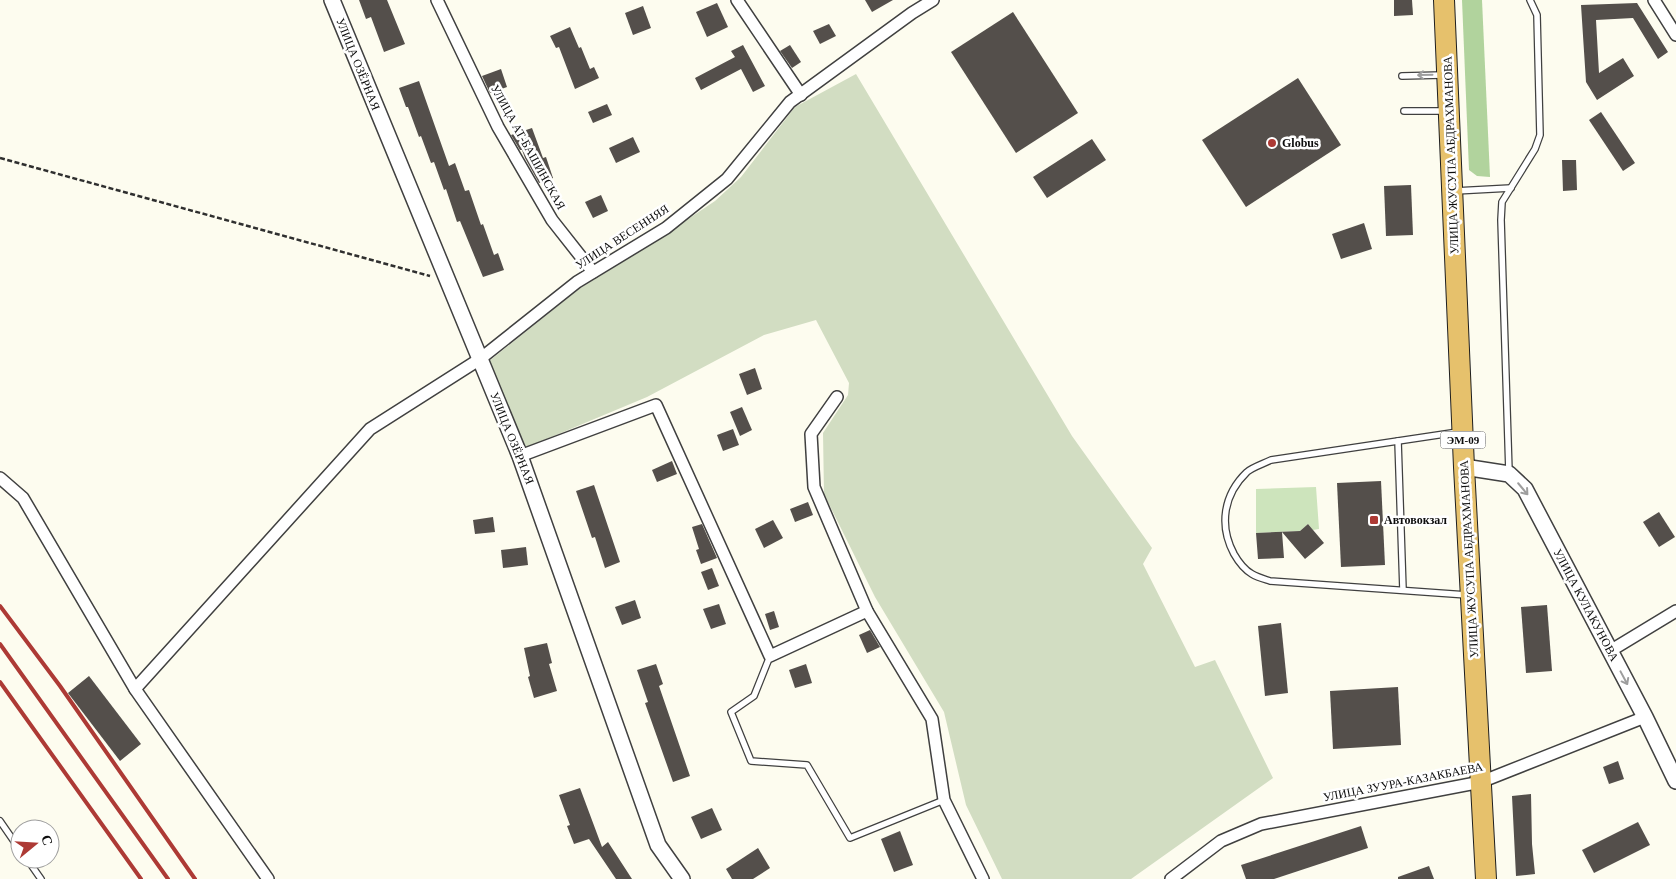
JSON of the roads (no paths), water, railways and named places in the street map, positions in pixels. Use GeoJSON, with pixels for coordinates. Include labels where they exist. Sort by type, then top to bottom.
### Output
{"type":"FeatureCollection","features":[{"type":"Feature","properties":{"kind":"highway","name":"УЛИЦА ЖУСУПА АБДРАХМАНОВА"},"geometry":{"type":"LineString","coordinates":[[1444,0],[1462,432],[1486,879]]}},
{"type":"Feature","properties":{"kind":"street","name":"УЛИЦА ОЗЁРНАЯ"},"geometry":{"type":"LineString","coordinates":[[332,0],[520,456],[658,845],[682,879]]}},
{"type":"Feature","properties":{"kind":"street","name":"УЛИЦА АТ-БАШИНСКАЯ"},"geometry":{"type":"LineString","coordinates":[[437,0],[503,135],[552,220],[593,272]]}},
{"type":"Feature","properties":{"kind":"street"},"geometry":{"type":"LineString","coordinates":[[737,0],[801,95]]}},
{"type":"Feature","properties":{"kind":"street","name":"УЛИЦА ВЕСЕННЯЯ"},"geometry":{"type":"LineString","coordinates":[[135,689],[370,429],[480,359],[577,282],[666,228],[727,179],[790,102],[932,0]]}},
{"type":"Feature","properties":{"kind":"street"},"geometry":{"type":"LineString","coordinates":[[1654,0],[1676,35]]}},
{"type":"Feature","properties":{"kind":"street"},"geometry":{"type":"LineString","coordinates":[[837,397],[811,434],[814,487],[867,611],[932,719],[944,800],[983,879]]}},
{"type":"Feature","properties":{"kind":"street"},"geometry":{"type":"LineString","coordinates":[[520,456],[656,405],[770,656],[867,611]]}},
{"type":"Feature","properties":{"kind":"street"},"geometry":{"type":"LineString","coordinates":[[1464,467],[1509,474]]}},
{"type":"Feature","properties":{"kind":"street","name":"УЛИЦА КУЛАКУНОВА"},"geometry":{"type":"LineString","coordinates":[[1509,474],[1525,489],[1645,717],[1676,781]]}},
{"type":"Feature","properties":{"kind":"street"},"geometry":{"type":"LineString","coordinates":[[0,478],[23,498],[135,689],[268,879]]}},
{"type":"Feature","properties":{"kind":"street"},"geometry":{"type":"LineString","coordinates":[[1610,651],[1676,611]]}},
{"type":"Feature","properties":{"kind":"street","name":"УЛИЦА ЗУУРА-КАЗАКБАЕВА"},"geometry":{"type":"LineString","coordinates":[[1171,879],[1221,841],[1260,824],[1481,782],[1645,717]]}},
{"type":"Feature","properties":{"kind":"lane"},"geometry":{"type":"LineString","coordinates":[[1509,474],[1501,220],[1502,202],[1535,150],[1540,135],[1537,15],[1530,0]]}},
{"type":"Feature","properties":{"kind":"lane"},"geometry":{"type":"LineString","coordinates":[[1402,76],[1447,75]]}},
{"type":"Feature","properties":{"kind":"lane"},"geometry":{"type":"LineString","coordinates":[[1404,111],[1449,111]]}},
{"type":"Feature","properties":{"kind":"lane"},"geometry":{"type":"LineString","coordinates":[[1452,191],[1511,188]]}},
{"type":"Feature","properties":{"kind":"lane"},"geometry":{"type":"LineString","coordinates":[[1462,432],[1271,460],[1248,470],[1235,485],[1227,503],[1224,523],[1228,542],[1237,560],[1251,574],[1270,582],[1470,595]]}},
{"type":"Feature","properties":{"kind":"lane"},"geometry":{"type":"LineString","coordinates":[[1398,441],[1403,590]]}},
{"type":"Feature","properties":{"kind":"lane"},"geometry":{"type":"LineString","coordinates":[[770,656],[754,696],[732,712],[751,761],[807,765],[850,838],[944,800]]}},
{"type":"Feature","properties":{"kind":"lane"},"geometry":{"type":"LineString","coordinates":[[0,821],[10,836]]}},
{"type":"Feature","properties":{"kind":"railway"},"geometry":{"type":"LineString","coordinates":[[0,606],[60,686],[195,879]]}},
{"type":"Feature","properties":{"kind":"railway"},"geometry":{"type":"LineString","coordinates":[[0,644],[168,879]]}},
{"type":"Feature","properties":{"kind":"railway"},"geometry":{"type":"LineString","coordinates":[[0,682],[141,879]]}},
{"type":"Feature","properties":{"kind":"place","name":"Globus"},"geometry":{"type":"Point","coordinates":[1272,143]}},
{"type":"Feature","properties":{"kind":"place","name":"Автовокзал"},"geometry":{"type":"Point","coordinates":[1374,520]}}]}
